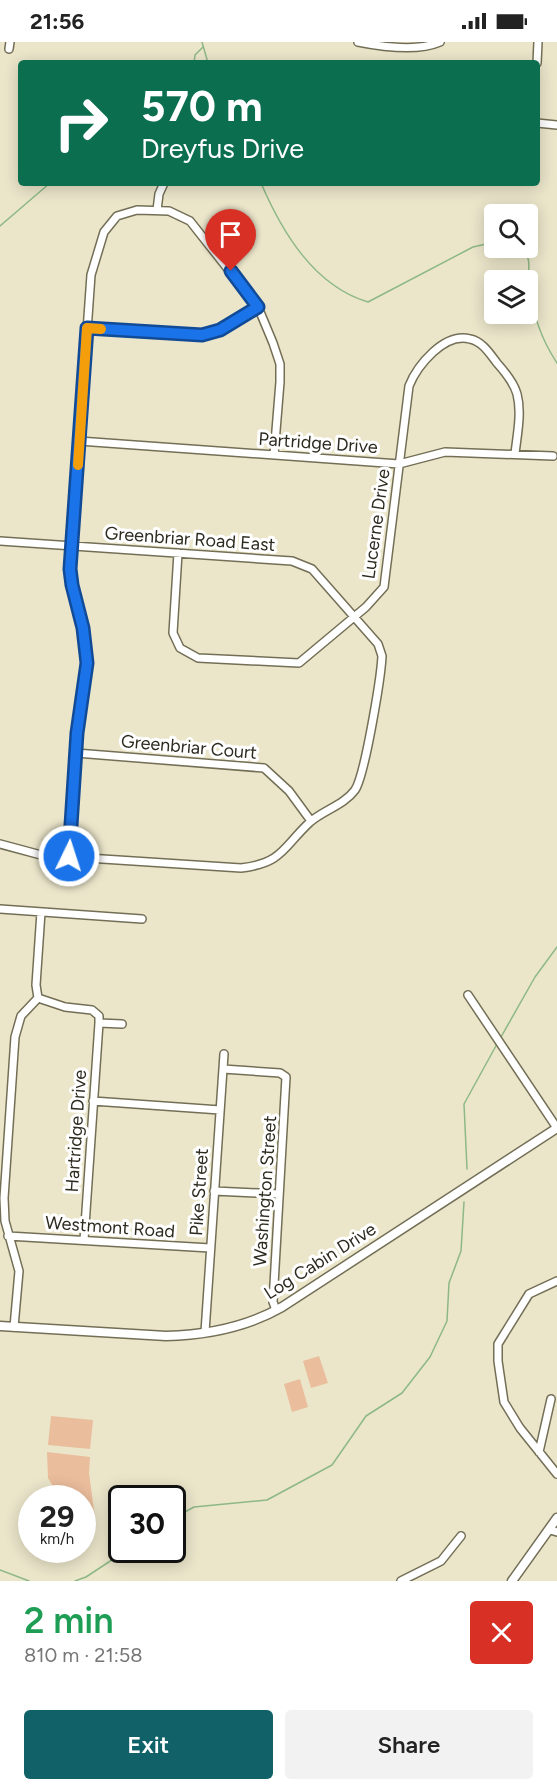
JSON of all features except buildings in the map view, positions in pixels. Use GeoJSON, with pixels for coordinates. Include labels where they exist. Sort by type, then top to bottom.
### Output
{"type":"FeatureCollection","features":[{"type":"Feature","properties":{"kind":"street"},"geometry":{"type":"LineString","coordinates":[[358,42],[379,46],[429,47],[440,42]]}},
{"type":"Feature","properties":{"kind":"street"},"geometry":{"type":"LineString","coordinates":[[537,60],[538,42]]}},
{"type":"Feature","properties":{"kind":"street"},"geometry":{"type":"LineString","coordinates":[[540,123],[557,125]]}},
{"type":"Feature","properties":{"kind":"street"},"geometry":{"type":"LineString","coordinates":[[157,210],[163,186]]}},
{"type":"Feature","properties":{"kind":"street"},"geometry":{"type":"LineString","coordinates":[[69,856],[76,753],[87,651],[70,579],[91,275],[106,228],[125,212],[157,210],[177,213],[190,221],[258,307],[280,364],[274,455]]}},
{"type":"Feature","properties":{"kind":"street"},"geometry":{"type":"LineString","coordinates":[[87,328],[202,335],[220,330],[258,307]]}},
{"type":"Feature","properties":{"kind":"street","name":"Lucerne Drive"},"geometry":{"type":"LineString","coordinates":[[178,553],[173,633],[180,648],[192,657],[294,664],[305,660],[377,597],[384,587],[408,386],[414,373],[436,351],[460,337],[472,339],[481,344],[512,384],[519,409],[515,454]]}},
{"type":"Feature","properties":{"kind":"street","name":"Partridge Drive"},"geometry":{"type":"LineString","coordinates":[[79,441],[399,464],[445,452],[553,456]]}},
{"type":"Feature","properties":{"kind":"street","name":"Greenbriar Road East"},"geometry":{"type":"LineString","coordinates":[[0,541],[292,561],[312,569],[378,644],[382,656],[363,769],[355,791],[311,821],[286,850],[261,866],[241,868],[69,856],[23,852],[0,844]]}},
{"type":"Feature","properties":{"kind":"street","name":"Greenbriar Court"},"geometry":{"type":"LineString","coordinates":[[76,753],[264,768],[289,791],[311,821]]}},
{"type":"Feature","properties":{"kind":"street"},"geometry":{"type":"LineString","coordinates":[[0,909],[142,919]]}},
{"type":"Feature","properties":{"kind":"street"},"geometry":{"type":"LineString","coordinates":[[38,998],[36,985],[40,912]]}},
{"type":"Feature","properties":{"kind":"street"},"geometry":{"type":"LineString","coordinates":[[468,995],[557,1128]]}},
{"type":"Feature","properties":{"kind":"street"},"geometry":{"type":"LineString","coordinates":[[38,998],[64,1007],[92,1010],[99,1016],[99,1023],[122,1024]]}},
{"type":"Feature","properties":{"kind":"street"},"geometry":{"type":"LineString","coordinates":[[14,1327],[19,1271],[8,1236],[4,1198],[15,1037],[21,1016],[38,998]]}},
{"type":"Feature","properties":{"kind":"street","name":"Hartridge Drive"},"geometry":{"type":"LineString","coordinates":[[84,1240],[99,1023]]}},
{"type":"Feature","properties":{"kind":"street","name":"Pike Street"},"geometry":{"type":"LineString","coordinates":[[205,1332],[224,1054]]}},
{"type":"Feature","properties":{"kind":"street","name":"Washington Street"},"geometry":{"type":"LineString","coordinates":[[223,1069],[284,1074],[286,1080],[273,1302],[276,1310]]}},
{"type":"Feature","properties":{"kind":"street"},"geometry":{"type":"LineString","coordinates":[[93,1101],[220,1110]]}},
{"type":"Feature","properties":{"kind":"street","name":"Log Cabin Drive"},"geometry":{"type":"LineString","coordinates":[[0,1326],[166,1336],[205,1332],[240,1324],[276,1310],[557,1128]]}},
{"type":"Feature","properties":{"kind":"street"},"geometry":{"type":"LineString","coordinates":[[214,1191],[279,1194]]}},
{"type":"Feature","properties":{"kind":"street","name":"Westmont Road"},"geometry":{"type":"LineString","coordinates":[[8,1236],[210,1248]]}},
{"type":"Feature","properties":{"kind":"street"},"geometry":{"type":"LineString","coordinates":[[557,1281],[529,1294],[498,1344],[504,1402],[557,1474]]}},
{"type":"Feature","properties":{"kind":"street"},"geometry":{"type":"LineString","coordinates":[[539,1452],[550,1399]]}},
{"type":"Feature","properties":{"kind":"street"},"geometry":{"type":"LineString","coordinates":[[512,1581],[554,1531],[557,1518]]}},
{"type":"Feature","properties":{"kind":"street"},"geometry":{"type":"LineString","coordinates":[[401,1581],[441,1561],[461,1536]]}},
{"type":"Feature","properties":{"kind":"shaded area"},"geometry":{"type":"Polygon","coordinates":[[[319,1356],[328,1383],[311,1388],[303,1361],[319,1356]]]}},
{"type":"Feature","properties":{"kind":"shaded area"},"geometry":{"type":"Polygon","coordinates":[[[300,1379],[308,1407],[292,1412],[284,1384],[300,1379]]]}},
{"type":"Feature","properties":{"kind":"shaded area"},"geometry":{"type":"Polygon","coordinates":[[[51,1416],[93,1420],[90,1449],[48,1445],[51,1416]]]}},
{"type":"Feature","properties":{"kind":"shaded area"},"geometry":{"type":"Polygon","coordinates":[[[47,1452],[90,1457],[91,1485],[52,1485],[48,1478],[47,1452]]]}},
{"type":"Feature","properties":{"kind":"waterway"},"geometry":{"type":"LineString","coordinates":[[202,42],[207,60]]}},
{"type":"Feature","properties":{"kind":"waterway"},"geometry":{"type":"LineString","coordinates":[[194,60],[195,55],[203,47]]}},
{"type":"Feature","properties":{"kind":"waterway"},"geometry":{"type":"LineString","coordinates":[[0,226],[47,186]]}},
{"type":"Feature","properties":{"kind":"waterway"},"geometry":{"type":"LineString","coordinates":[[262,186],[279,220],[302,255],[331,284],[368,302],[473,247],[484,244]]}},
{"type":"Feature","properties":{"kind":"waterway"},"geometry":{"type":"LineString","coordinates":[[528,258],[535,315],[546,344],[557,363]]}},
{"type":"Feature","properties":{"kind":"waterway"},"geometry":{"type":"LineString","coordinates":[[501,1037],[535,977],[557,947]]}},
{"type":"Feature","properties":{"kind":"waterway"},"geometry":{"type":"LineString","coordinates":[[467,1169],[464,1104],[497,1044]]}},
{"type":"Feature","properties":{"kind":"waterway"},"geometry":{"type":"LineString","coordinates":[[186,1511],[194,1507],[267,1500],[332,1465],[366,1416],[402,1393],[430,1357],[447,1321],[449,1283],[461,1251],[464,1202]]}},
{"type":"Feature","properties":{"kind":"waterway"},"geometry":{"type":"LineString","coordinates":[[75,1581],[86,1577],[108,1563]]}},
{"type":"Feature","properties":{"kind":"waterway"},"geometry":{"type":"LineString","coordinates":[[0,1570],[29,1581]]}},
{"type":"Feature","properties":{"kind":"slow traffic"},"geometry":{"type":"LineString","coordinates":[[78,465],[87,328],[101,329]]}},
{"type":"Feature","properties":{"kind":"route"},"geometry":{"type":"LineString","coordinates":[[69,856],[77,733],[87,663],[83,628],[70,579],[87,328],[191,335],[202,335],[220,330],[258,307],[231,271]]}}]}
